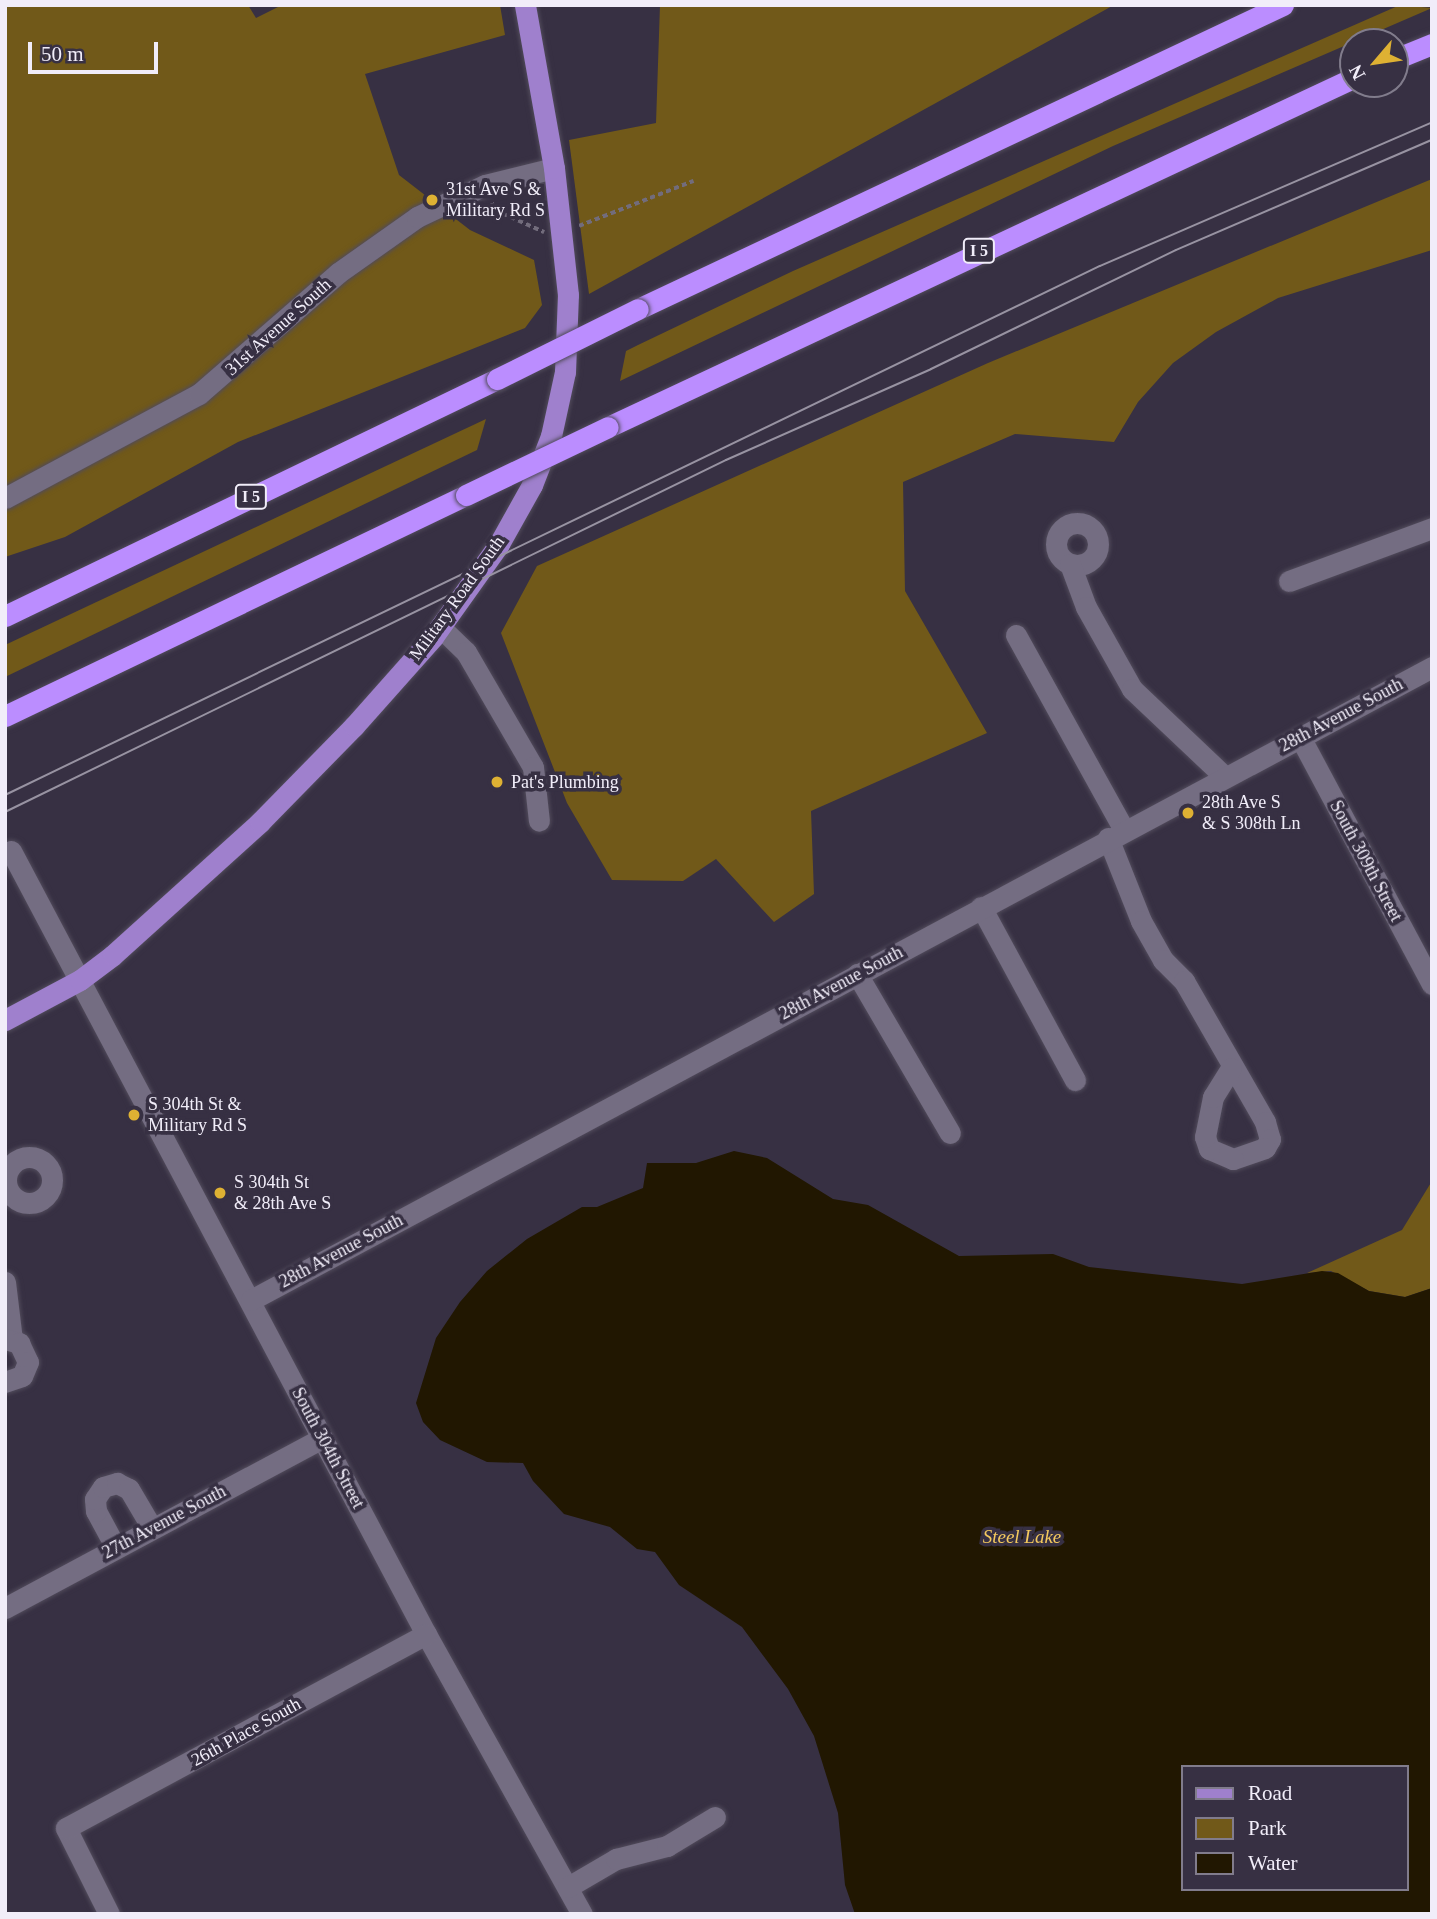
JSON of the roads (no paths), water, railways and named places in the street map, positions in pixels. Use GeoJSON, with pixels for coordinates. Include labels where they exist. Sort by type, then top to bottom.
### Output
{"type":"FeatureCollection","features":[{"type":"Feature","properties":{"kind":"highway","name":"I 5"},"geometry":{"type":"LineString","coordinates":[[5,615],[638,309],[1283,5]]}},
{"type":"Feature","properties":{"kind":"highway"},"geometry":{"type":"LineString","coordinates":[[1409,54],[1432,44]]}},
{"type":"Feature","properties":{"kind":"highway","name":"I 5"},"geometry":{"type":"LineString","coordinates":[[5,716],[608,427],[1339,85]]}},
{"type":"Feature","properties":{"kind":"main road","name":"Military Road South"},"geometry":{"type":"LineString","coordinates":[[5,1020],[80,980],[260,822],[354,726],[440,627],[499,544],[532,485],[551,436],[565,372],[568,295],[554,167],[525,5]]}},
{"type":"Feature","properties":{"kind":"street","name":"31st Avenue South"},"geometry":{"type":"LineString","coordinates":[[5,498],[190,400],[238,364],[364,252],[417,217],[485,185],[554,167]]}},
{"type":"Feature","properties":{"kind":"street"},"geometry":{"type":"LineString","coordinates":[[1289,581],[1432,528]]}},
{"type":"Feature","properties":{"kind":"street"},"geometry":{"type":"LineString","coordinates":[[1070,564],[1086,607],[1132,689],[1224,776]]}},
{"type":"Feature","properties":{"kind":"street"},"geometry":{"type":"LineString","coordinates":[[440,627],[466,652],[533,767],[539,821]]}},
{"type":"Feature","properties":{"kind":"street"},"geometry":{"type":"LineString","coordinates":[[1016,635],[1116,834],[1141,920],[1163,960],[1184,981],[1205,1015],[1231,1068]]}},
{"type":"Feature","properties":{"kind":"street","name":"28th Avenue South"},"geometry":{"type":"LineString","coordinates":[[251,1300],[1224,776],[1432,667]]}},
{"type":"Feature","properties":{"kind":"street","name":"South 309th Street"},"geometry":{"type":"LineString","coordinates":[[1300,737],[1432,984]]}},
{"type":"Feature","properties":{"kind":"street","name":"South 304th Street"},"geometry":{"type":"LineString","coordinates":[[11,851],[572,1905]]}},
{"type":"Feature","properties":{"kind":"street"},"geometry":{"type":"LineString","coordinates":[[981,907],[1075,1080]]}},
{"type":"Feature","properties":{"kind":"street"},"geometry":{"type":"LineString","coordinates":[[857,974],[950,1133]]}},
{"type":"Feature","properties":{"kind":"street"},"geometry":{"type":"LineString","coordinates":[[5,1282],[8,1339],[24,1348],[28,1362],[22,1376],[5,1382]]}},
{"type":"Feature","properties":{"kind":"street","name":"27th Avenue South"},"geometry":{"type":"LineString","coordinates":[[5,1608],[323,1438]]}},
{"type":"Feature","properties":{"kind":"street"},"geometry":{"type":"LineString","coordinates":[[116,1548],[96,1511],[95,1499],[103,1487],[117,1483],[130,1489],[152,1528]]}},
{"type":"Feature","properties":{"kind":"street","name":"26th Place South"},"geometry":{"type":"LineString","coordinates":[[109,1914],[65,1828],[426,1634]]}},
{"type":"Feature","properties":{"kind":"street"},"geometry":{"type":"LineString","coordinates":[[572,1905],[616,1859],[667,1846],[715,1817]]}},
{"type":"Feature","properties":{"kind":"water","name":"Steel Lake"},"geometry":{"type":"Polygon","coordinates":[[[734,1151],[767,1158],[833,1199],[868,1205],[959,1256],[1053,1254],[1089,1267],[1242,1284],[1322,1271],[1338,1273],[1369,1291],[1405,1297],[1432,1288],[1432,1914],[855,1914],[845,1885],[838,1813],[814,1736],[788,1689],[742,1627],[679,1585],[655,1552],[637,1549],[610,1527],[564,1514],[533,1481],[523,1463],[487,1462],[440,1440],[423,1422],[416,1403],[436,1338],[460,1302],[487,1271],[527,1239],[582,1207],[597,1207],[643,1188],[647,1163],[696,1163],[734,1151]]]}},
{"type":"Feature","properties":{"kind":"tram line"},"geometry":{"type":"LineString","coordinates":[[5,795],[1100,266],[1432,122]]}},
{"type":"Feature","properties":{"kind":"tram line"},"geometry":{"type":"LineString","coordinates":[[5,812],[726,460],[931,369],[1176,250],[1432,140]]}},
{"type":"Feature","properties":{"kind":"place","name":"31st Ave S & Military Rd S"},"geometry":{"type":"Point","coordinates":[432,200]}},
{"type":"Feature","properties":{"kind":"place","name":"Pat's Plumbing"},"geometry":{"type":"Point","coordinates":[497,782]}},
{"type":"Feature","properties":{"kind":"place","name":"28th Ave S & S 308th Ln"},"geometry":{"type":"Point","coordinates":[1188,813]}},
{"type":"Feature","properties":{"kind":"place","name":"S 304th St & Military Rd S"},"geometry":{"type":"Point","coordinates":[134,1115]}},
{"type":"Feature","properties":{"kind":"place","name":"S 304th St & 28th Ave S"},"geometry":{"type":"Point","coordinates":[220,1193]}}]}
